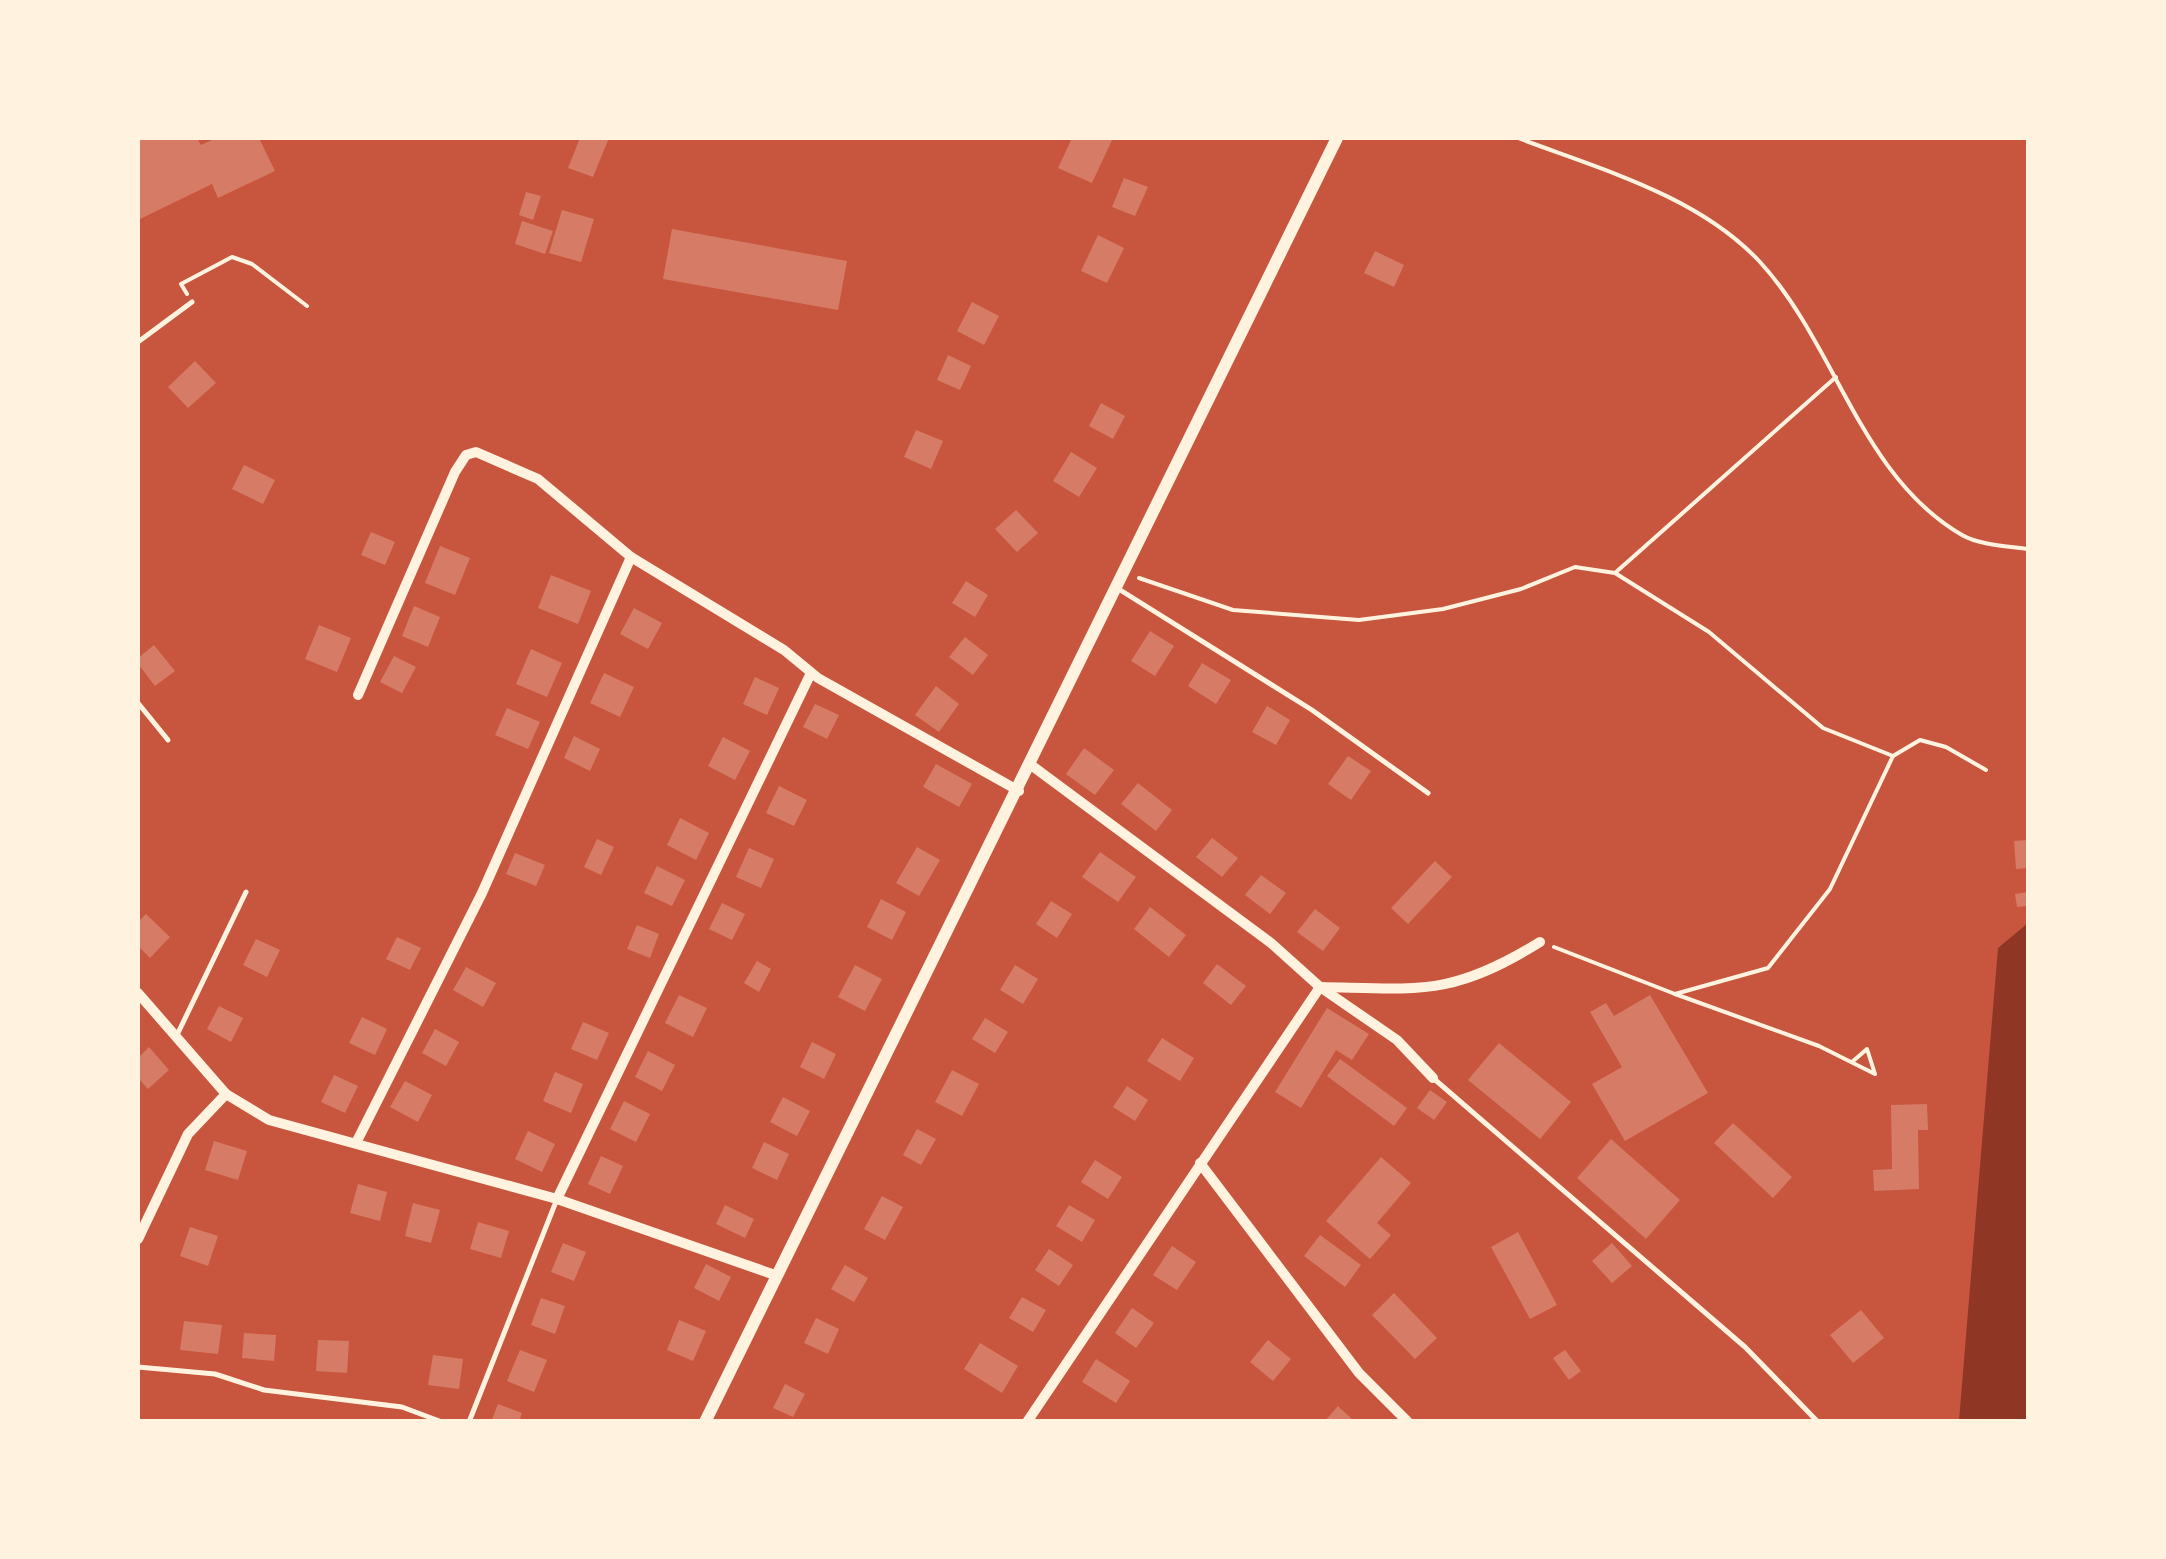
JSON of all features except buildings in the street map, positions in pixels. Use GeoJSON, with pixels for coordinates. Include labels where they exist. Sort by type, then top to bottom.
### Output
{"type":"FeatureCollection","features":[{"type":"Feature","properties":{"kind":"street"},"geometry":{"type":"LineString","coordinates":[[705,1422],[1032,765],[1337,138]]}},
{"type":"Feature","properties":{"kind":"street"},"geometry":{"type":"LineString","coordinates":[[358,694],[454,472],[466,456],[488,454],[530,474],[631,557],[784,650],[810,673],[1019,791]]}},
{"type":"Feature","properties":{"kind":"street"},"geometry":{"type":"LineString","coordinates":[[356,1143],[482,893],[631,557]]}},
{"type":"Feature","properties":{"kind":"street"},"geometry":{"type":"LineString","coordinates":[[557,1200],[810,673]]}},
{"type":"Feature","properties":{"kind":"street"},"geometry":{"type":"LineString","coordinates":[[1032,765],[1272,944],[1320,988],[1397,1040],[1433,1078]]}},
{"type":"Feature","properties":{"kind":"street"},"geometry":{"type":"LineString","coordinates":[[1320,988],[1448,986],[1493,970],[1540,942]]}},
{"type":"Feature","properties":{"kind":"street"},"geometry":{"type":"LineString","coordinates":[[1027,1422],[1320,988]]}},
{"type":"Feature","properties":{"kind":"street"},"geometry":{"type":"LineString","coordinates":[[138,993],[226,1094],[269,1120],[557,1200],[775,1276]]}},
{"type":"Feature","properties":{"kind":"street"},"geometry":{"type":"LineString","coordinates":[[138,1239],[188,1134],[226,1094]]}},
{"type":"Feature","properties":{"kind":"street"},"geometry":{"type":"LineString","coordinates":[[1200,1162],[1359,1373],[1408,1422]]}},
{"type":"Feature","properties":{"kind":"lane"},"geometry":{"type":"LineString","coordinates":[[138,342],[192,302]]}},
{"type":"Feature","properties":{"kind":"lane"},"geometry":{"type":"LineString","coordinates":[[1118,588],[1312,710],[1428,794]]}},
{"type":"Feature","properties":{"kind":"lane"},"geometry":{"type":"LineString","coordinates":[[138,703],[168,740]]}},
{"type":"Feature","properties":{"kind":"lane"},"geometry":{"type":"LineString","coordinates":[[177,1035],[246,892]]}},
{"type":"Feature","properties":{"kind":"lane"},"geometry":{"type":"LineString","coordinates":[[1433,1078],[1745,1347],[1818,1422]]}},
{"type":"Feature","properties":{"kind":"lane"},"geometry":{"type":"LineString","coordinates":[[469,1422],[557,1200]]}},
{"type":"Feature","properties":{"kind":"lane"},"geometry":{"type":"LineString","coordinates":[[138,1366],[219,1374],[264,1390],[402,1407],[442,1422]]}},
{"type":"Feature","properties":{"kind":"path"},"geometry":{"type":"LineString","coordinates":[[1518,138],[1702,214],[1760,262],[1836,377],[1885,465],[1910,498],[1965,537],[2028,550]]}},
{"type":"Feature","properties":{"kind":"path"},"geometry":{"type":"LineString","coordinates":[[192,302],[181,284],[232,258],[252,264],[307,306]]}},
{"type":"Feature","properties":{"kind":"path"},"geometry":{"type":"LineString","coordinates":[[1615,573],[1836,377]]}},
{"type":"Feature","properties":{"kind":"path"},"geometry":{"type":"LineString","coordinates":[[1126,572],[1233,610],[1359,620],[1444,608],[1521,590],[1574,567],[1615,573],[1708,632],[1822,728],[1892,756]]}},
{"type":"Feature","properties":{"kind":"path"},"geometry":{"type":"LineString","coordinates":[[1675,994],[1768,968],[1830,890],[1892,756],[1920,740],[1946,747],[1986,770]]}},
{"type":"Feature","properties":{"kind":"path"},"geometry":{"type":"LineString","coordinates":[[1540,942],[1875,1074],[1867,1048],[1852,1062]]}},
{"type":"Feature","properties":{"kind":"shaded area"},"geometry":{"type":"Polygon","coordinates":[[[2028,923],[2028,1421],[1959,1421],[1998,948],[2028,923]]]}}]}
